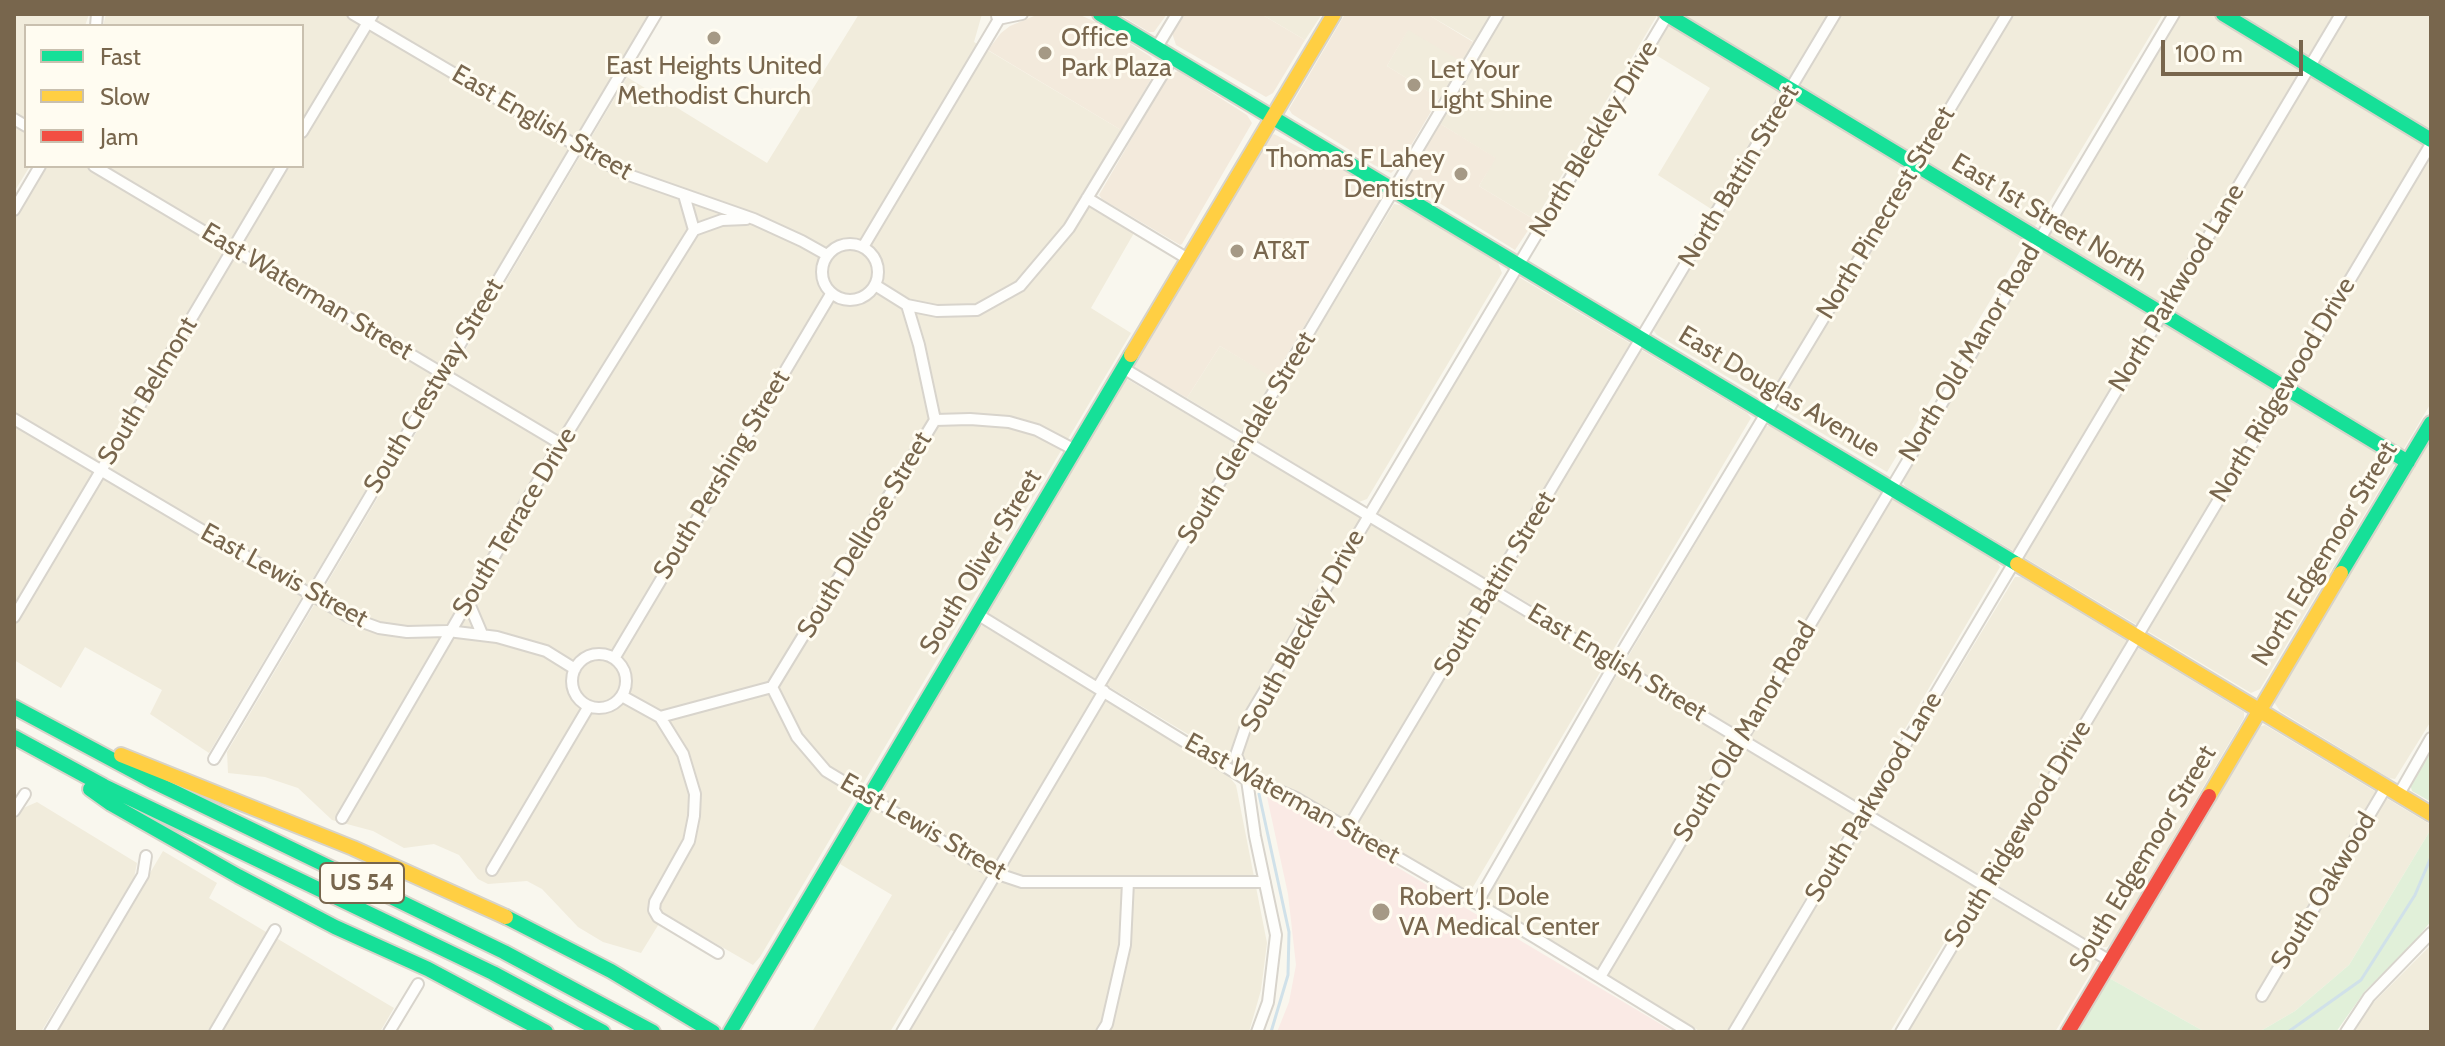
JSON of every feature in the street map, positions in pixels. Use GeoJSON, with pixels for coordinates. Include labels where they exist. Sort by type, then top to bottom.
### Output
{"type":"FeatureCollection","features":[{"type":"Feature","properties":{"kind":"main road","name":"East Douglas Avenue"},"geometry":{"type":"LineString","coordinates":[[1100,14],[1519,263],[2431,814]]}},
{"type":"Feature","properties":{"kind":"main road","name":"South Oliver Street"},"geometry":{"type":"LineString","coordinates":[[730,1032],[1334,14]]}},
{"type":"Feature","properties":{"kind":"main road","name":"East 1st Street North"},"geometry":{"type":"LineString","coordinates":[[1667,14],[2408,462]]}},
{"type":"Feature","properties":{"kind":"main road"},"geometry":{"type":"LineString","coordinates":[[2223,14],[2431,142]]}},
{"type":"Feature","properties":{"kind":"main road","name":"North Edgemoor Street"},"geometry":{"type":"LineString","coordinates":[[2260,710],[2431,423]]}},
{"type":"Feature","properties":{"kind":"main road","name":"US 54"},"geometry":{"type":"LineString","coordinates":[[14,707],[154,782],[504,952],[653,1032]]}},
{"type":"Feature","properties":{"kind":"main road","name":"South Edgemoor Street"},"geometry":{"type":"LineString","coordinates":[[2068,1032],[2260,710]]}},
{"type":"Feature","properties":{"kind":"main road","name":"US 54"},"geometry":{"type":"LineString","coordinates":[[14,737],[173,820],[493,973],[603,1032]]}},
{"type":"Feature","properties":{"kind":"main road"},"geometry":{"type":"LineString","coordinates":[[69,738],[147,764],[450,890],[589,959],[713,1032]]}},
{"type":"Feature","properties":{"kind":"main road"},"geometry":{"type":"LineString","coordinates":[[43,754],[111,804],[238,876],[335,927],[428,969],[546,1032]]}},
{"type":"Feature","properties":{"kind":"street","name":"East English Street"},"geometry":{"type":"LineString","coordinates":[[353,14],[370,18],[576,148],[623,173],[754,219],[827,255]]}},
{"type":"Feature","properties":{"kind":"street","name":"South Crestway Street"},"geometry":{"type":"LineString","coordinates":[[214,759],[656,14]]}},
{"type":"Feature","properties":{"kind":"street"},"geometry":{"type":"LineString","coordinates":[[863,247],[999,16],[1022,14]]}},
{"type":"Feature","properties":{"kind":"street"},"geometry":{"type":"LineString","coordinates":[[1157,47],[1177,14]]}},
{"type":"Feature","properties":{"kind":"street","name":"South Glendale Street"},"geometry":{"type":"LineString","coordinates":[[902,1032],[1393,188],[1498,14]]}},
{"type":"Feature","properties":{"kind":"street","name":"North Bleckley Drive"},"geometry":{"type":"LineString","coordinates":[[1519,263],[1667,14]]}},
{"type":"Feature","properties":{"kind":"street","name":"North Battin Street"},"geometry":{"type":"LineString","coordinates":[[1641,338],[1835,14]]}},
{"type":"Feature","properties":{"kind":"street","name":"North Pinecrest Street"},"geometry":{"type":"LineString","coordinates":[[1477,903],[1616,662],[2007,14]]}},
{"type":"Feature","properties":{"kind":"street","name":"North Old Manor Road"},"geometry":{"type":"LineString","coordinates":[[1890,487],[2174,14]]}},
{"type":"Feature","properties":{"kind":"street","name":"North Parkwood Lane"},"geometry":{"type":"LineString","coordinates":[[2013,562],[2341,14]]}},
{"type":"Feature","properties":{"kind":"street"},"geometry":{"type":"LineString","coordinates":[[304,129],[370,18]]}},
{"type":"Feature","properties":{"kind":"street"},"geometry":{"type":"LineString","coordinates":[[875,285],[907,305],[937,311],[977,310],[1020,286],[1069,228],[1173,57]]}},
{"type":"Feature","properties":{"kind":"street","name":"North Ridgewood Drive"},"geometry":{"type":"LineString","coordinates":[[2135,636],[2431,142]]}},
{"type":"Feature","properties":{"kind":"street"},"geometry":{"type":"LineString","coordinates":[[14,210],[39,168]]}},
{"type":"Feature","properties":{"kind":"street","name":"East Waterman Street"},"geometry":{"type":"LineString","coordinates":[[97,168],[561,444]]}},
{"type":"Feature","properties":{"kind":"street","name":"South Belmont"},"geometry":{"type":"LineString","coordinates":[[14,617],[281,168]]}},
{"type":"Feature","properties":{"kind":"street"},"geometry":{"type":"LineString","coordinates":[[684,195],[694,230],[722,220],[754,219]]}},
{"type":"Feature","properties":{"kind":"street"},"geometry":{"type":"LineString","coordinates":[[1087,198],[1188,259]]}},
{"type":"Feature","properties":{"kind":"street","name":"South Terrace Drive"},"geometry":{"type":"LineString","coordinates":[[342,818],[561,444],[694,230]]}},
{"type":"Feature","properties":{"kind":"street"},"geometry":{"type":"LineString","coordinates":[[845,244],[863,247],[874,256],[878,266],[875,285],[864,297],[855,300],[845,300],[831,294],[822,274],[827,255],[835,247],[845,244]]}},
{"type":"Feature","properties":{"kind":"street","name":"South Bleckley Drive"},"geometry":{"type":"LineString","coordinates":[[1257,1032],[1268,1002],[1276,935],[1247,780],[1236,755],[1249,717],[1519,263]]}},
{"type":"Feature","properties":{"kind":"street","name":"South Pershing Street"},"geometry":{"type":"LineString","coordinates":[[615,657],[831,294]]}},
{"type":"Feature","properties":{"kind":"street","name":"South Dellrose Street"},"geometry":{"type":"LineString","coordinates":[[772,687],[935,420],[907,305]]}},
{"type":"Feature","properties":{"kind":"street","name":"South Battin Street"},"geometry":{"type":"LineString","coordinates":[[1348,828],[1641,338]]}},
{"type":"Feature","properties":{"kind":"street","name":"East English Street"},"geometry":{"type":"LineString","coordinates":[[1123,368],[2110,961]]}},
{"type":"Feature","properties":{"kind":"street","name":"East Lewis Street"},"geometry":{"type":"LineString","coordinates":[[14,419],[349,617],[379,628],[407,632],[482,634],[546,651],[575,669]]}},
{"type":"Feature","properties":{"kind":"street"},"geometry":{"type":"LineString","coordinates":[[935,420],[1009,422],[1037,430],[1075,450]]}},
{"type":"Feature","properties":{"kind":"street","name":"South Old Manor Road"},"geometry":{"type":"LineString","coordinates":[[1600,977],[1890,487]]}},
{"type":"Feature","properties":{"kind":"street","name":"South Parkwood Lane"},"geometry":{"type":"LineString","coordinates":[[1734,1032],[2013,562]]}},
{"type":"Feature","properties":{"kind":"street"},"geometry":{"type":"LineString","coordinates":[[468,601],[482,634]]}},
{"type":"Feature","properties":{"kind":"street","name":"East Waterman Street"},"geometry":{"type":"LineString","coordinates":[[977,614],[1247,780],[1296,798],[1689,1032]]}},
{"type":"Feature","properties":{"kind":"street","name":"South Ridgewood Drive"},"geometry":{"type":"LineString","coordinates":[[1901,1032],[2135,636]]}},
{"type":"Feature","properties":{"kind":"street"},"geometry":{"type":"LineString","coordinates":[[589,656],[615,657],[626,679],[622,696],[608,707],[589,706],[577,696],[573,687],[575,669],[589,656]]}},
{"type":"Feature","properties":{"kind":"street"},"geometry":{"type":"LineString","coordinates":[[660,717],[772,687]]}},
{"type":"Feature","properties":{"kind":"street","name":"East Lewis Street"},"geometry":{"type":"LineString","coordinates":[[772,687],[797,737],[826,771],[995,873],[1022,882],[1265,882]]}},
{"type":"Feature","properties":{"kind":"street"},"geometry":{"type":"LineString","coordinates":[[622,696],[660,717],[683,754],[695,794],[689,841],[655,902],[654,910],[658,917],[718,953]]}},
{"type":"Feature","properties":{"kind":"street"},"geometry":{"type":"LineString","coordinates":[[492,870],[589,706]]}},
{"type":"Feature","properties":{"kind":"street","name":"South Oakwood"},"geometry":{"type":"LineString","coordinates":[[2262,996],[2392,790],[2431,738]]}},
{"type":"Feature","properties":{"kind":"street"},"geometry":{"type":"LineString","coordinates":[[14,811],[25,794]]}},
{"type":"Feature","properties":{"kind":"street"},"geometry":{"type":"LineString","coordinates":[[50,1032],[143,875],[146,856]]}},
{"type":"Feature","properties":{"kind":"street"},"geometry":{"type":"LineString","coordinates":[[1102,1032],[1107,1024],[1125,945],[1128,882]]}},
{"type":"Feature","properties":{"kind":"street"},"geometry":{"type":"LineString","coordinates":[[215,1032],[275,930]]}},
{"type":"Feature","properties":{"kind":"street"},"geometry":{"type":"LineString","coordinates":[[2346,1032],[2369,997],[2431,933]]}},
{"type":"Feature","properties":{"kind":"street"},"geometry":{"type":"LineString","coordinates":[[389,1032],[418,984]]}},
{"type":"Feature","properties":{"kind":"shaded area"},"geometry":{"type":"Polygon","coordinates":[[[14,14],[89,14],[86,24],[24,24],[24,168],[29,168],[14,192],[14,14]]]}},
{"type":"Feature","properties":{"kind":"shaded area"},"geometry":{"type":"Polygon","coordinates":[[[106,14],[649,14],[209,753],[150,714],[162,690],[85,647],[61,688],[14,660],[14,220],[44,168],[304,168],[304,24],[104,24],[106,14]]]}},
{"type":"Feature","properties":{"kind":"shaded area"},"geometry":{"type":"Polygon","coordinates":[[[859,14],[982,14],[974,42],[1121,130],[1078,201],[1134,233],[1091,308],[1131,333],[760,957],[753,965],[665,914],[641,953],[603,942],[578,927],[542,889],[527,881],[488,884],[478,879],[459,855],[434,844],[404,848],[373,831],[332,820],[298,788],[265,777],[228,773],[227,752],[627,77],[767,163],[859,14]]]}},
{"type":"Feature","properties":{"kind":"shaded area"},"geometry":{"type":"Polygon","coordinates":[[[1047,14],[1078,14],[1100,24],[1151,57],[1150,81],[1121,130],[988,50],[1010,26],[1047,14]]]}},
{"type":"Feature","properties":{"kind":"shaded area"},"geometry":{"type":"Polygon","coordinates":[[[1119,14],[1167,14],[1154,32],[1149,32],[1119,14]]]}},
{"type":"Feature","properties":{"kind":"shaded area"},"geometry":{"type":"Polygon","coordinates":[[[1181,14],[1261,14],[1305,40],[1273,93],[1266,97],[1176,45],[1172,33],[1181,14]]]}},
{"type":"Feature","properties":{"kind":"shaded area"},"geometry":{"type":"Polygon","coordinates":[[[1261,14],[1322,14],[1305,40],[1261,14]]]}},
{"type":"Feature","properties":{"kind":"shaded area"},"geometry":{"type":"Polygon","coordinates":[[[1345,14],[1427,14],[1473,42],[1461,61],[1408,30],[1387,66],[1439,98],[1400,164],[1391,173],[1292,114],[1289,109],[1345,14]]]}},
{"type":"Feature","properties":{"kind":"shaded area"},"geometry":{"type":"Polygon","coordinates":[[[1427,14],[1658,14],[1535,220],[1479,186],[1495,158],[1439,123],[1450,105],[1387,66],[1408,29],[1461,60],[1473,41],[1427,14]]]}},
{"type":"Feature","properties":{"kind":"shaded area"},"geometry":{"type":"Polygon","coordinates":[[[1673,14],[2163,14],[1887,472],[1653,330],[1719,214],[1658,175],[1710,88],[1651,52],[1673,14]]]}},
{"type":"Feature","properties":{"kind":"shaded area"},"geometry":{"type":"Polygon","coordinates":[[[2178,14],[2212,14],[2431,145],[2431,403],[2260,689],[2251,693],[1905,486],[1903,481],[2178,14]]]}},
{"type":"Feature","properties":{"kind":"shaded area"},"geometry":{"type":"Polygon","coordinates":[[[2233,14],[2431,14],[2431,133],[2233,14]]]}},
{"type":"Feature","properties":{"kind":"shaded area"},"geometry":{"type":"Polygon","coordinates":[[[1178,71],[1247,115],[1252,123],[1180,245],[1099,195],[1168,76],[1178,71]]]}},
{"type":"Feature","properties":{"kind":"shaded area"},"geometry":{"type":"Polygon","coordinates":[[[1439,123],[1496,158],[1479,186],[1535,220],[1515,250],[1407,183],[1406,178],[1439,123]]]}},
{"type":"Feature","properties":{"kind":"shaded area"},"geometry":{"type":"Polygon","coordinates":[[[1274,134],[1377,188],[1382,197],[1273,378],[1220,346],[1187,398],[1135,368],[1134,364],[1268,138],[1274,134]]]}},
{"type":"Feature","properties":{"kind":"shaded area"},"geometry":{"type":"Polygon","coordinates":[[[1394,204],[1405,206],[1498,263],[1502,273],[1367,499],[1359,502],[1187,398],[1220,346],[1285,384],[1394,204]]]}},
{"type":"Feature","properties":{"kind":"shaded area"},"geometry":{"type":"Polygon","coordinates":[[[1519,277],[1751,418],[1613,650],[1607,650],[1378,511],[1514,280],[1519,277]]]}},
{"type":"Feature","properties":{"kind":"shaded area"},"geometry":{"type":"Polygon","coordinates":[[[1127,379],[1605,664],[1470,892],[1466,894],[1301,793],[1272,784],[1251,769],[1249,763],[1211,748],[988,614],[986,610],[1122,381],[1127,379]]]}},
{"type":"Feature","properties":{"kind":"shaded area"},"geometry":{"type":"Polygon","coordinates":[[[1766,426],[1771,426],[1997,562],[2000,567],[1727,1032],[1701,1032],[1483,899],[1766,426]]]}},
{"type":"Feature","properties":{"kind":"shaded area"},"geometry":{"type":"Polygon","coordinates":[[[2431,436],[2431,721],[2395,779],[2280,711],[2274,702],[2431,436]]]}},
{"type":"Feature","properties":{"kind":"shaded area"},"geometry":{"type":"Polygon","coordinates":[[[2015,577],[2021,577],[2244,712],[2244,718],[2111,943],[2100,947],[1984,877],[1890,1032],[1739,1032],[2015,577]]]}},
{"type":"Feature","properties":{"kind":"shaded area"},"geometry":{"type":"Polygon","coordinates":[[[978,625],[1220,766],[1236,785],[1267,943],[1261,990],[1249,1032],[907,1032],[962,936],[951,930],[890,1032],[812,1032],[892,895],[840,864],[870,807],[978,625]]]}},
{"type":"Feature","properties":{"kind":"shaded area"},"geometry":{"type":"Polygon","coordinates":[[[2265,725],[2431,825],[2431,829],[2349,965],[2295,1011],[2259,1032],[2205,1032],[2109,978],[2259,727],[2265,725]]]}},
{"type":"Feature","properties":{"kind":"shaded area","name":"Robert J. Dole VA Medical Center"},"geometry":{"type":"Polygon","coordinates":[[[1267,797],[1282,799],[1296,807],[1674,1032],[1277,1032],[1289,1002],[1296,965],[1288,894],[1267,797]]]}},
{"type":"Feature","properties":{"kind":"shaded area"},"geometry":{"type":"Polygon","coordinates":[[[37,802],[137,863],[134,878],[41,1032],[14,1032],[14,820],[21,809],[37,802]]]}},
{"type":"Feature","properties":{"kind":"shaded area"},"geometry":{"type":"Polygon","coordinates":[[[163,851],[217,883],[209,898],[394,1008],[380,1032],[56,1032],[163,851]]]}},
{"type":"Feature","properties":{"kind":"shaded area"},"geometry":{"type":"Polygon","coordinates":[[[1988,896],[2097,962],[2055,1032],[1907,1032],[1988,896]]]}},
{"type":"Feature","properties":{"kind":"shaded area"},"geometry":{"type":"Polygon","coordinates":[[[2431,945],[2431,1032],[2352,1032],[2366,1010],[2431,945]]]}},
{"type":"Feature","properties":{"kind":"green space"},"geometry":{"type":"Polygon","coordinates":[[[2431,747],[2431,802],[2412,791],[2410,784],[2431,747]]]}},
{"type":"Feature","properties":{"kind":"green space"},"geometry":{"type":"Polygon","coordinates":[[[2431,829],[2431,921],[2411,946],[2365,991],[2336,1032],[2259,1032],[2295,1011],[2349,965],[2431,829]]]}},
{"type":"Feature","properties":{"kind":"green space"},"geometry":{"type":"Polygon","coordinates":[[[2102,974],[2205,1032],[2068,1032],[2102,974]]]}},
{"type":"Feature","properties":{"kind":"waterway"},"geometry":{"type":"LineString","coordinates":[[1259,794],[1289,932],[1288,975],[1271,1032]]}},
{"type":"Feature","properties":{"kind":"waterway"},"geometry":{"type":"LineString","coordinates":[[2288,1032],[2361,980],[2415,895],[2431,857]]}},
{"type":"Feature","properties":{"kind":"traffic: fast"},"geometry":{"type":"LineString","coordinates":[[1100,14],[2017,564]]}},
{"type":"Feature","properties":{"kind":"traffic: fast"},"geometry":{"type":"LineString","coordinates":[[1666,14],[2408,462]]}},
{"type":"Feature","properties":{"kind":"traffic: fast"},"geometry":{"type":"LineString","coordinates":[[2223,14],[2431,140]]}},
{"type":"Feature","properties":{"kind":"traffic: fast"},"geometry":{"type":"LineString","coordinates":[[730,1032],[1131,355]]}},
{"type":"Feature","properties":{"kind":"traffic: fast"},"geometry":{"type":"LineString","coordinates":[[2341,573],[2431,423]]}},
{"type":"Feature","properties":{"kind":"traffic: fast"},"geometry":{"type":"LineString","coordinates":[[14,707],[154,782],[504,952],[653,1032]]}},
{"type":"Feature","properties":{"kind":"traffic: fast"},"geometry":{"type":"LineString","coordinates":[[14,737],[104,786],[493,973],[603,1032]]}},
{"type":"Feature","properties":{"kind":"traffic: fast"},"geometry":{"type":"LineString","coordinates":[[90,789],[238,876],[335,927],[428,969],[546,1032]]}},
{"type":"Feature","properties":{"kind":"traffic: fast"},"geometry":{"type":"LineString","coordinates":[[506,917],[611,971],[713,1032]]}},
{"type":"Feature","properties":{"kind":"traffic: slow"},"geometry":{"type":"LineString","coordinates":[[1131,355],[1334,14]]}},
{"type":"Feature","properties":{"kind":"traffic: slow"},"geometry":{"type":"LineString","coordinates":[[2017,564],[2431,814]]}},
{"type":"Feature","properties":{"kind":"traffic: slow"},"geometry":{"type":"LineString","coordinates":[[2209,796],[2341,573]]}},
{"type":"Feature","properties":{"kind":"traffic: slow"},"geometry":{"type":"LineString","coordinates":[[121,755],[353,848],[506,917]]}},
{"type":"Feature","properties":{"kind":"traffic: jam"},"geometry":{"type":"LineString","coordinates":[[2068,1032],[2209,796]]}},
{"type":"Feature","properties":{"kind":"place","name":"East Heights United Methodist Church"},"geometry":{"type":"Point","coordinates":[714,38]}},
{"type":"Feature","properties":{"kind":"place","name":"Office Park Plaza"},"geometry":{"type":"Point","coordinates":[1045,53]}},
{"type":"Feature","properties":{"kind":"place","name":"Let Your Light Shine"},"geometry":{"type":"Point","coordinates":[1414,85]}},
{"type":"Feature","properties":{"kind":"place","name":"Thomas F Lahey Dentistry"},"geometry":{"type":"Point","coordinates":[1461,174]}},
{"type":"Feature","properties":{"kind":"place","name":"AT&T"},"geometry":{"type":"Point","coordinates":[1237,251]}},
{"type":"Feature","properties":{"kind":"place","name":"Robert J. Dole VA Medical Center"},"geometry":{"type":"Point","coordinates":[1381,912]}}]}
